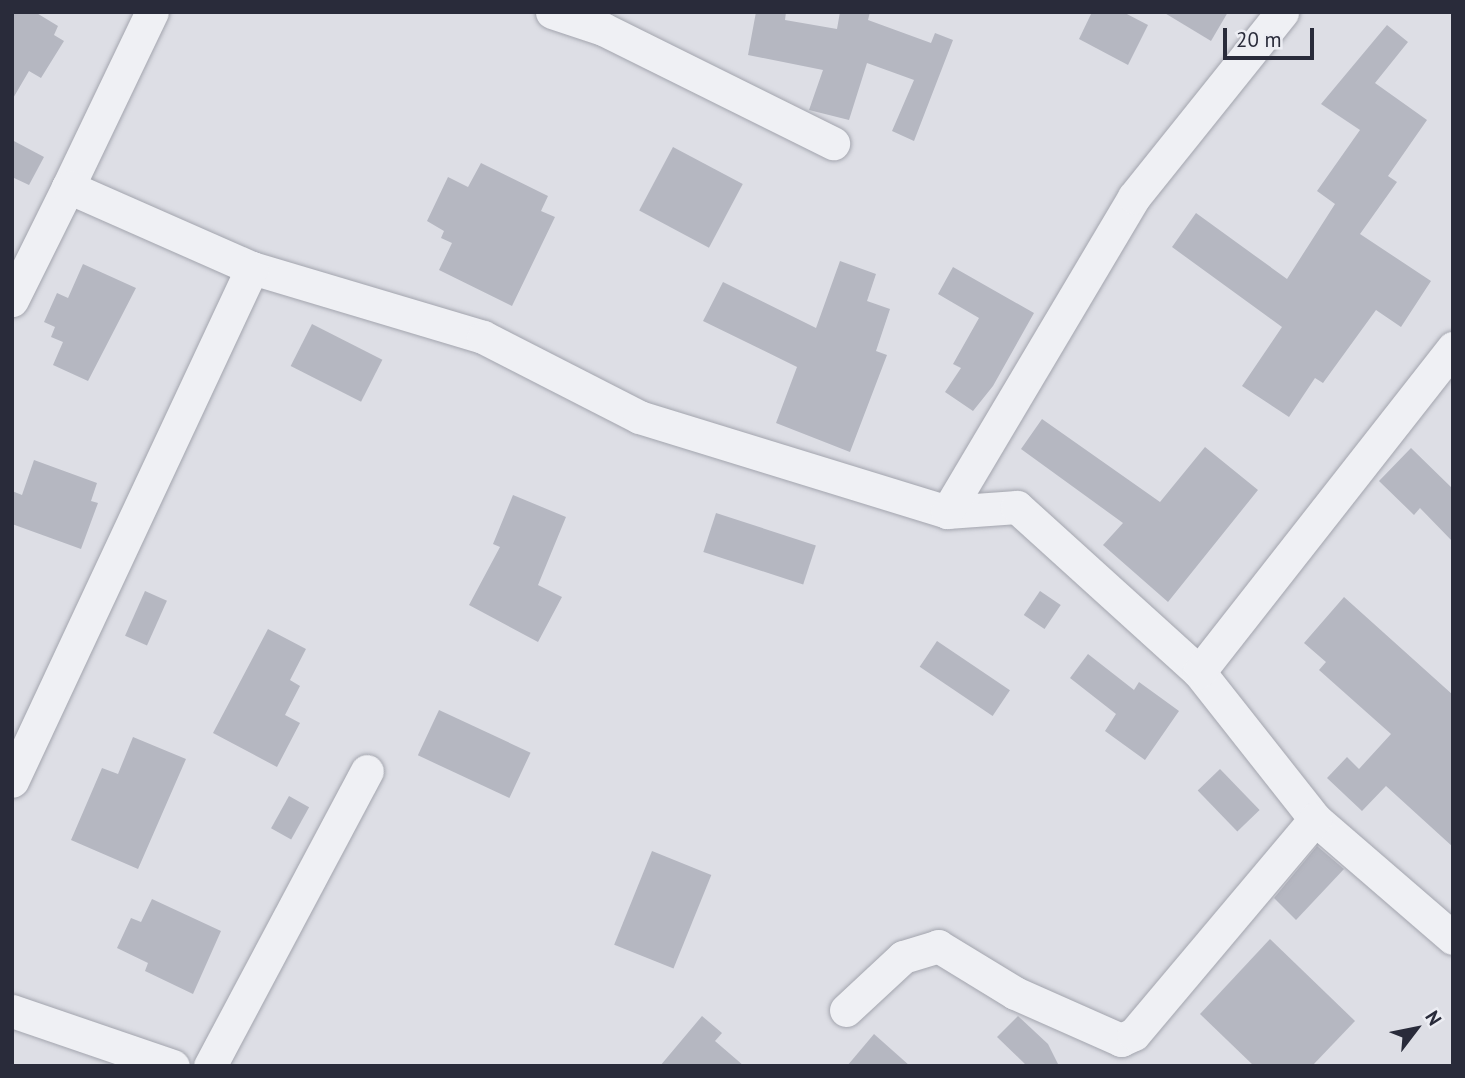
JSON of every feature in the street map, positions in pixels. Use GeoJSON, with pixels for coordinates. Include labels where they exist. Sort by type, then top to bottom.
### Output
{"type":"FeatureCollection","features":[{"type":"Feature","properties":{"kind":"street"},"geometry":{"type":"LineString","coordinates":[[12,300],[152,12]]}},
{"type":"Feature","properties":{"kind":"street"},"geometry":{"type":"LineString","coordinates":[[552,12],[603,29],[833,143]]}},
{"type":"Feature","properties":{"kind":"street"},"geometry":{"type":"LineString","coordinates":[[947,512],[1134,197],[1282,12]]}},
{"type":"Feature","properties":{"kind":"street"},"geometry":{"type":"LineString","coordinates":[[68,187],[251,268],[483,337],[639,417],[947,512],[1017,507],[1199,672],[1315,819],[1453,938]]}},
{"type":"Feature","properties":{"kind":"street"},"geometry":{"type":"LineString","coordinates":[[12,781],[251,268]]}},
{"type":"Feature","properties":{"kind":"street"},"geometry":{"type":"LineString","coordinates":[[1199,672],[1453,348]]}},
{"type":"Feature","properties":{"kind":"street"},"geometry":{"type":"LineString","coordinates":[[210,1066],[368,771]]}},
{"type":"Feature","properties":{"kind":"street"},"geometry":{"type":"LineString","coordinates":[[846,1010],[903,957],[938,946],[1015,993],[1121,1040],[1134,1034],[1315,819]]}},
{"type":"Feature","properties":{"kind":"street"},"geometry":{"type":"LineString","coordinates":[[12,1012],[173,1066]]}},
{"type":"Feature","properties":{"kind":"building"},"geometry":{"type":"Polygon","coordinates":[[[12,12],[35,12],[58,26],[54,35],[64,41],[41,78],[29,71],[12,100],[12,12]]]}},
{"type":"Feature","properties":{"kind":"building"},"geometry":{"type":"Polygon","coordinates":[[[756,12],[786,12],[785,20],[837,29],[840,12],[870,12],[868,20],[931,43],[935,33],[953,40],[914,141],[892,131],[914,80],[867,63],[849,120],[809,110],[823,70],[748,55],[756,12]]]}},
{"type":"Feature","properties":{"kind":"building"},"geometry":{"type":"Polygon","coordinates":[[[1092,12],[1123,12],[1148,25],[1128,65],[1079,39],[1092,12]]]}},
{"type":"Feature","properties":{"kind":"building"},"geometry":{"type":"Polygon","coordinates":[[[1163,12],[1228,12],[1211,41],[1163,12]]]}},
{"type":"Feature","properties":{"kind":"building"},"geometry":{"type":"Polygon","coordinates":[[[1387,25],[1408,42],[1375,83],[1427,120],[1388,176],[1397,182],[1360,234],[1431,281],[1401,327],[1376,310],[1323,383],[1315,378],[1289,417],[1242,386],[1282,327],[1172,247],[1196,213],[1287,279],[1335,204],[1317,191],[1360,130],[1321,104],[1387,25]]]}},
{"type":"Feature","properties":{"kind":"building"},"geometry":{"type":"Polygon","coordinates":[[[12,140],[44,157],[29,185],[12,177],[12,140]]]}},
{"type":"Feature","properties":{"kind":"building"},"geometry":{"type":"Polygon","coordinates":[[[673,147],[743,184],[709,248],[639,211],[673,147]]]}},
{"type":"Feature","properties":{"kind":"building"},"geometry":{"type":"Polygon","coordinates":[[[481,163],[548,196],[541,211],[555,217],[512,306],[439,270],[452,243],[441,238],[444,231],[427,221],[448,177],[468,187],[481,163]]]}},
{"type":"Feature","properties":{"kind":"building"},"geometry":{"type":"Polygon","coordinates":[[[840,261],[876,274],[867,301],[890,309],[876,351],[887,355],[850,452],[776,423],[797,367],[703,321],[723,282],[816,328],[840,261]]]}},
{"type":"Feature","properties":{"kind":"building"},"geometry":{"type":"Polygon","coordinates":[[[83,264],[136,288],[88,381],[53,365],[63,342],[51,337],[55,327],[44,322],[57,293],[68,298],[83,264]]]}},
{"type":"Feature","properties":{"kind":"building"},"geometry":{"type":"Polygon","coordinates":[[[953,267],[1034,313],[993,386],[973,411],[945,392],[961,368],[953,364],[979,318],[938,294],[953,267]]]}},
{"type":"Feature","properties":{"kind":"building"},"geometry":{"type":"Polygon","coordinates":[[[312,324],[382,360],[361,402],[291,366],[312,324]]]}},
{"type":"Feature","properties":{"kind":"building"},"geometry":{"type":"Polygon","coordinates":[[[1042,419],[1160,502],[1205,447],[1258,490],[1168,602],[1103,545],[1123,523],[1021,449],[1042,419]]]}},
{"type":"Feature","properties":{"kind":"building"},"geometry":{"type":"Polygon","coordinates":[[[1411,448],[1453,489],[1453,542],[1420,508],[1414,515],[1379,481],[1411,448]]]}},
{"type":"Feature","properties":{"kind":"building"},"geometry":{"type":"Polygon","coordinates":[[[34,460],[97,483],[91,501],[98,503],[81,549],[12,524],[12,491],[22,495],[34,460]]]}},
{"type":"Feature","properties":{"kind":"building"},"geometry":{"type":"Polygon","coordinates":[[[513,495],[566,517],[538,585],[562,597],[538,642],[469,605],[500,547],[493,544],[513,495]]]}},
{"type":"Feature","properties":{"kind":"building"},"geometry":{"type":"Polygon","coordinates":[[[716,513],[816,545],[803,584],[703,552],[716,513]]]}},
{"type":"Feature","properties":{"kind":"building"},"geometry":{"type":"Polygon","coordinates":[[[145,591],[167,601],[147,646],[125,636],[145,591]]]}},
{"type":"Feature","properties":{"kind":"building"},"geometry":{"type":"Polygon","coordinates":[[[1040,591],[1061,605],[1045,629],[1024,615],[1040,591]]]}},
{"type":"Feature","properties":{"kind":"building"},"geometry":{"type":"Polygon","coordinates":[[[1344,597],[1453,695],[1453,847],[1386,786],[1362,811],[1327,778],[1347,757],[1359,769],[1391,734],[1319,670],[1326,662],[1304,643],[1344,597]]]}},
{"type":"Feature","properties":{"kind":"building"},"geometry":{"type":"Polygon","coordinates":[[[268,629],[306,649],[290,680],[300,686],[285,715],[300,723],[277,767],[213,733],[268,629]]]}},
{"type":"Feature","properties":{"kind":"building"},"geometry":{"type":"Polygon","coordinates":[[[937,641],[1010,690],[993,716],[920,667],[937,641]]]}},
{"type":"Feature","properties":{"kind":"building"},"geometry":{"type":"Polygon","coordinates":[[[1088,654],[1134,690],[1139,682],[1179,711],[1145,760],[1105,731],[1116,714],[1070,678],[1088,654]]]}},
{"type":"Feature","properties":{"kind":"building"},"geometry":{"type":"Polygon","coordinates":[[[439,710],[531,753],[509,798],[418,755],[439,710]]]}},
{"type":"Feature","properties":{"kind":"building"},"geometry":{"type":"Polygon","coordinates":[[[133,737],[186,759],[138,869],[71,840],[102,768],[118,774],[133,737]]]}},
{"type":"Feature","properties":{"kind":"building"},"geometry":{"type":"Polygon","coordinates":[[[1220,769],[1260,810],[1237,832],[1198,791],[1220,769]]]}},
{"type":"Feature","properties":{"kind":"building"},"geometry":{"type":"Polygon","coordinates":[[[289,796],[309,807],[291,840],[271,828],[289,796]]]}},
{"type":"Feature","properties":{"kind":"building"},"geometry":{"type":"Polygon","coordinates":[[[1317,846],[1344,869],[1296,920],[1274,898],[1317,846]]]}},
{"type":"Feature","properties":{"kind":"building"},"geometry":{"type":"Polygon","coordinates":[[[652,851],[711,875],[674,969],[614,945],[652,851]]]}},
{"type":"Feature","properties":{"kind":"building"},"geometry":{"type":"Polygon","coordinates":[[[152,899],[221,931],[193,994],[145,971],[148,963],[117,948],[131,918],[141,922],[152,899]]]}},
{"type":"Feature","properties":{"kind":"building"},"geometry":{"type":"Polygon","coordinates":[[[1270,939],[1355,1021],[1312,1066],[1254,1066],[1200,1014],[1270,939]]]}},
{"type":"Feature","properties":{"kind":"building"},"geometry":{"type":"Polygon","coordinates":[[[702,1016],[722,1033],[715,1041],[744,1066],[660,1066],[702,1016]]]}},
{"type":"Feature","properties":{"kind":"building"},"geometry":{"type":"Polygon","coordinates":[[[1018,1016],[1048,1044],[1059,1066],[1027,1066],[997,1037],[1018,1016]]]}},
{"type":"Feature","properties":{"kind":"building"},"geometry":{"type":"Polygon","coordinates":[[[874,1034],[910,1066],[847,1066],[874,1034]]]}}]}
